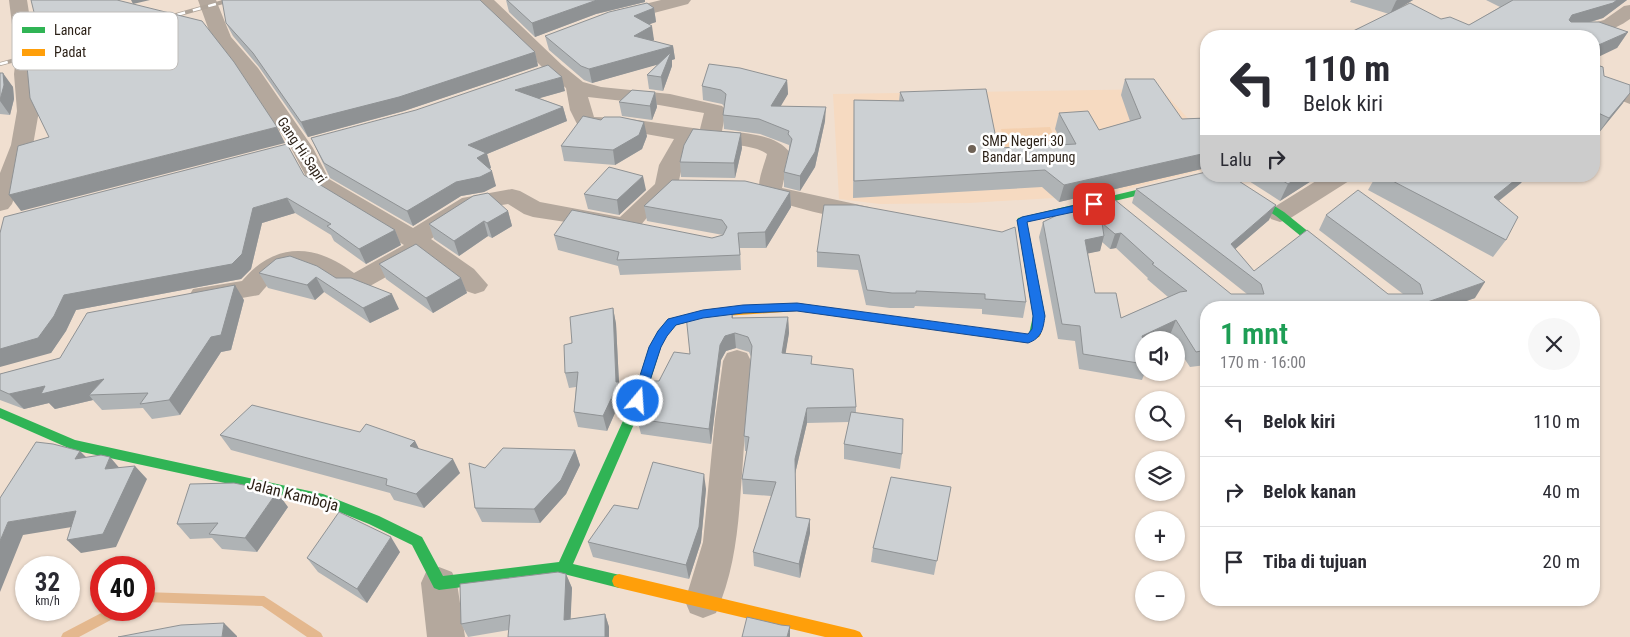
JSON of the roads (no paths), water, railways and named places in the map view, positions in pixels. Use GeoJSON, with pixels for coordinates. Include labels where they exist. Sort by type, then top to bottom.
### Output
{"type":"FeatureCollection","features":[{"type":"Feature","properties":{"kind":"street","name":"Gang Hi.Sapri"},"geometry":{"type":"LineString","coordinates":[[207,0],[222,39],[251,72],[302,148],[320,183],[418,242],[476,285]]}},
{"type":"Feature","properties":{"kind":"street"},"geometry":{"type":"LineString","coordinates":[[597,23],[682,0]]}},
{"type":"Feature","properties":{"kind":"street"},"geometry":{"type":"LineString","coordinates":[[495,4],[541,44],[547,72],[576,86],[593,94],[626,95],[697,105],[715,110],[699,135],[673,155],[666,177],[667,186]]}},
{"type":"Feature","properties":{"kind":"street"},"geometry":{"type":"LineString","coordinates":[[1590,30],[1610,24],[1630,10]]}},
{"type":"Feature","properties":{"kind":"street"},"geometry":{"type":"LineString","coordinates":[[0,204],[22,145],[28,111],[16,76],[19,70]]}},
{"type":"Feature","properties":{"kind":"street"},"geometry":{"type":"LineString","coordinates":[[576,86],[577,99],[587,123],[623,124],[771,146],[779,153],[770,192]]}},
{"type":"Feature","properties":{"kind":"street"},"geometry":{"type":"LineString","coordinates":[[1600,86],[1630,98]]}},
{"type":"Feature","properties":{"kind":"street"},"geometry":{"type":"LineString","coordinates":[[1000,237],[1022,220],[1183,182]]}},
{"type":"Feature","properties":{"kind":"street"},"geometry":{"type":"LineString","coordinates":[[1231,182],[1280,214],[1344,266]]}},
{"type":"Feature","properties":{"kind":"street"},"geometry":{"type":"LineString","coordinates":[[1280,214],[1331,182]]}},
{"type":"Feature","properties":{"kind":"street"},"geometry":{"type":"LineString","coordinates":[[177,301],[250,289],[257,278],[277,264],[291,258],[320,263],[338,273],[352,285],[418,242],[441,221],[470,203],[512,196],[533,209],[592,218],[637,229],[641,209],[667,186],[704,188]]}},
{"type":"Feature","properties":{"kind":"street"},"geometry":{"type":"LineString","coordinates":[[746,187],[816,204],[882,216]]}},
{"type":"Feature","properties":{"kind":"street"},"geometry":{"type":"LineString","coordinates":[[1111,200],[1135,219]]}},
{"type":"Feature","properties":{"kind":"street"},"geometry":{"type":"LineString","coordinates":[[564,568],[638,401],[655,347],[662,334],[672,322],[715,312],[797,307],[1028,339],[1035,335],[1038,330],[1039,316],[1022,220]]}},
{"type":"Feature","properties":{"kind":"street"},"geometry":{"type":"LineString","coordinates":[[703,601],[720,542],[730,419],[737,361]]}},
{"type":"Feature","properties":{"kind":"street","name":"Jalan Kamboja"},"geometry":{"type":"LineString","coordinates":[[0,413],[73,445],[318,498],[350,509],[416,541],[439,583]]}},
{"type":"Feature","properties":{"kind":"street"},"geometry":{"type":"LineString","coordinates":[[446,637],[439,583],[564,568],[855,637]]}},
{"type":"Feature","properties":{"kind":"waterway"},"geometry":{"type":"LineString","coordinates":[[155,597],[264,601],[317,637]]}},
{"type":"Feature","properties":{"kind":"waterway"},"geometry":{"type":"LineString","coordinates":[[67,637],[97,621]]}},
{"type":"Feature","properties":{"kind":"railway"},"geometry":{"type":"LineString","coordinates":[[178,15],[230,0]]}},
{"type":"Feature","properties":{"kind":"railway"},"geometry":{"type":"LineString","coordinates":[[0,64],[12,61]]}},
{"type":"Feature","properties":{"kind":"place","name":"SMP Negeri 30 Bandar Lampung"},"geometry":{"type":"Point","coordinates":[972,149]}}]}
